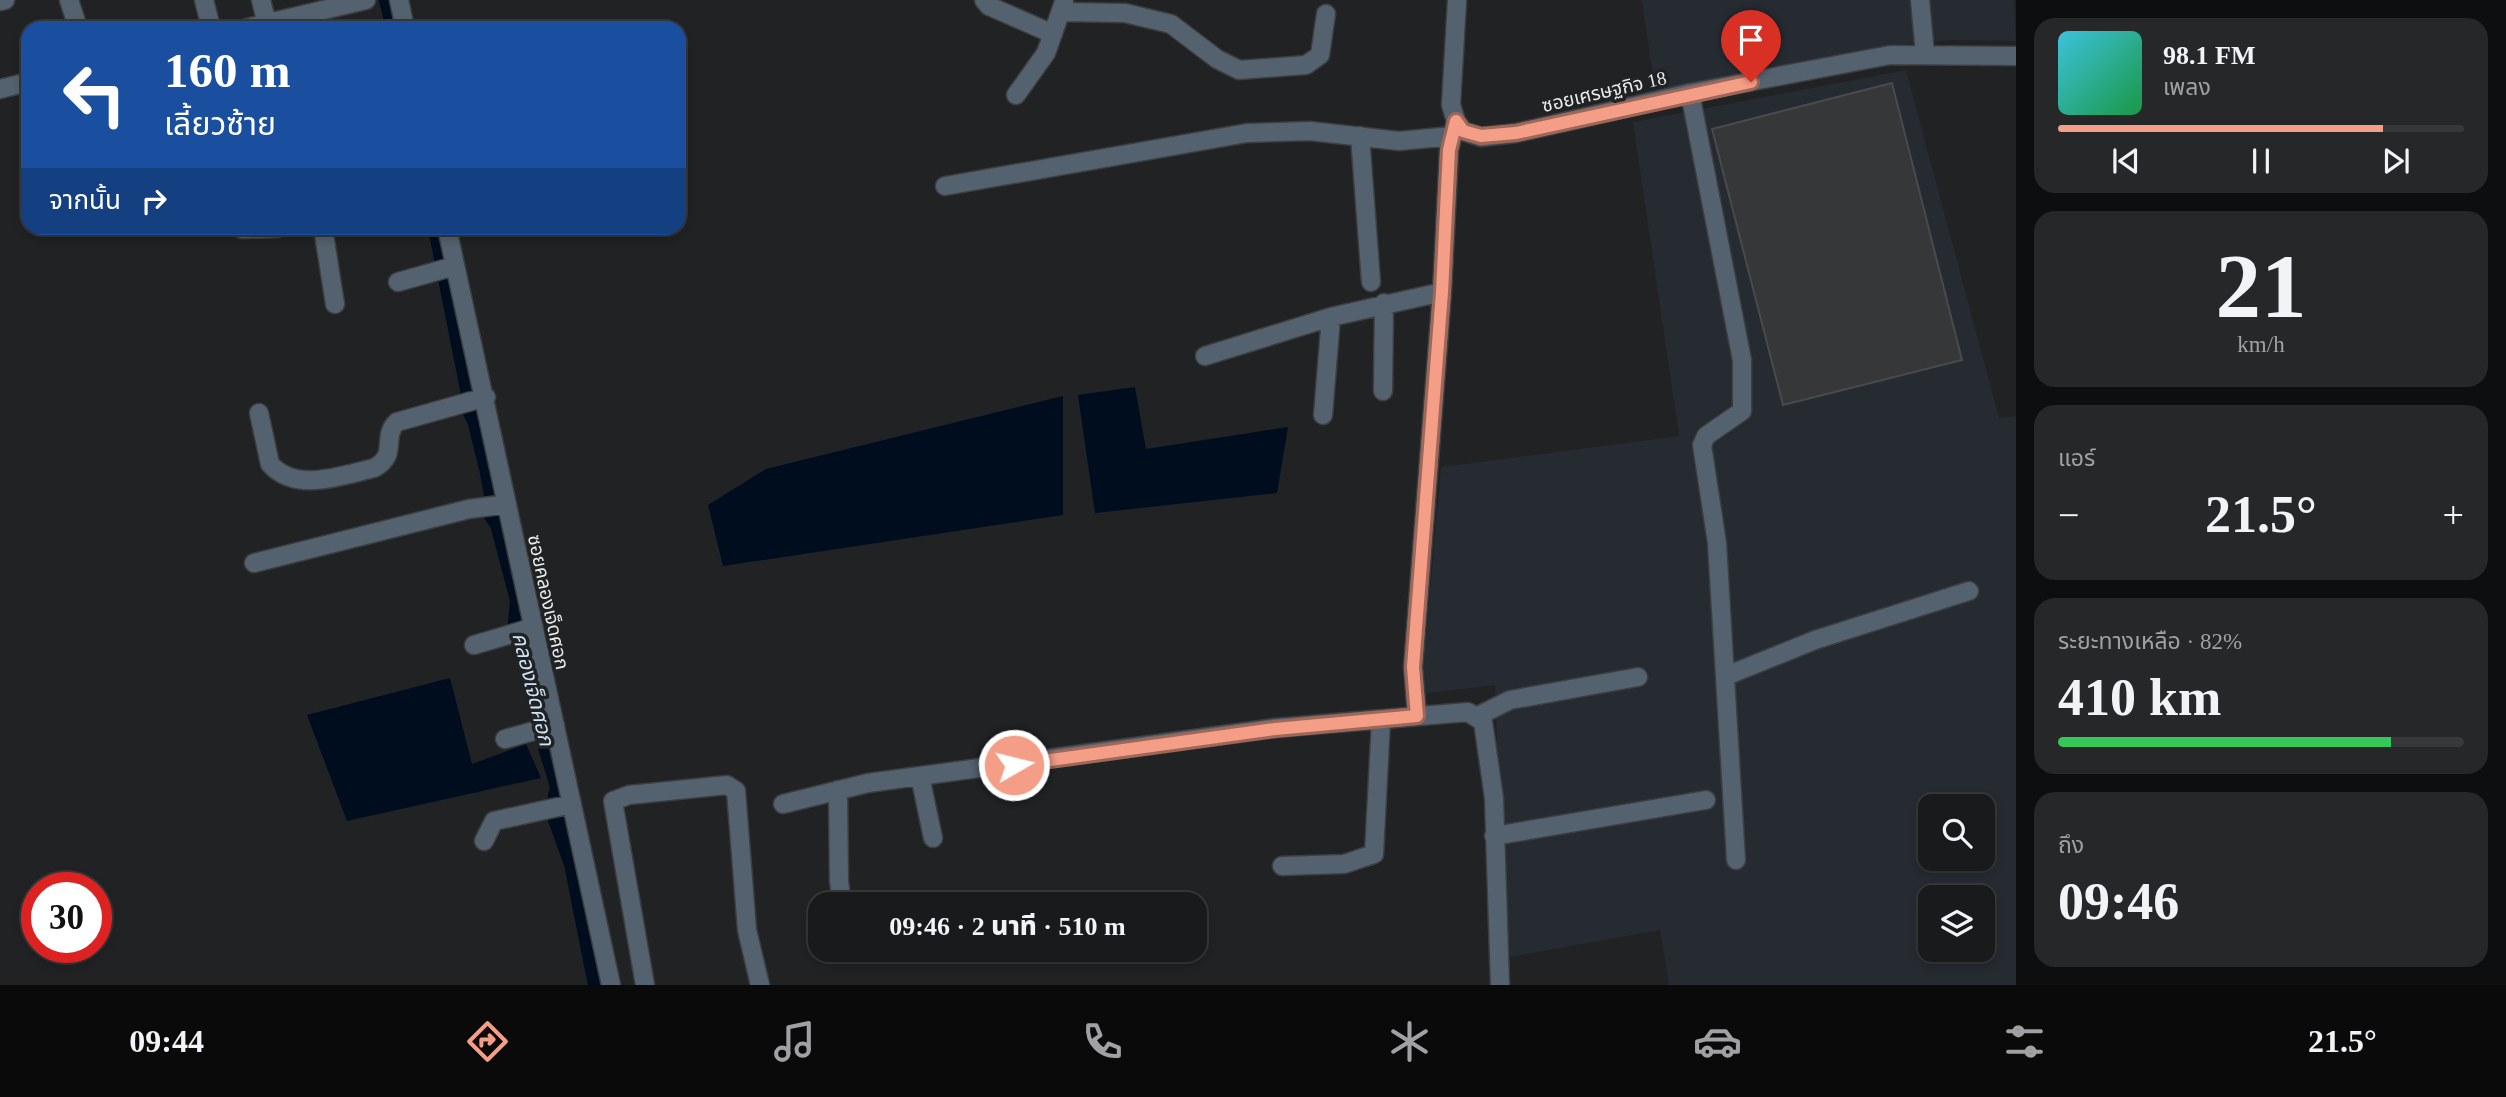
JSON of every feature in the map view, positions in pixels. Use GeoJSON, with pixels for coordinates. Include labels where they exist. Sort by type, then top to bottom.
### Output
{"type":"FeatureCollection","features":[{"type":"Feature","properties":{"kind":"street"},"geometry":{"type":"LineString","coordinates":[[68,0],[76,21]]}},
{"type":"Feature","properties":{"kind":"street"},"geometry":{"type":"LineString","coordinates":[[264,12],[366,0]]}},
{"type":"Feature","properties":{"kind":"street"},"geometry":{"type":"LineString","coordinates":[[398,0],[403,21]]}},
{"type":"Feature","properties":{"kind":"street"},"geometry":{"type":"LineString","coordinates":[[984,0],[989,6],[1053,34]]}},
{"type":"Feature","properties":{"kind":"street"},"geometry":{"type":"LineString","coordinates":[[1417,716],[1413,667],[1454,129],[1451,105],[1457,0]]}},
{"type":"Feature","properties":{"kind":"street"},"geometry":{"type":"LineString","coordinates":[[1920,0],[1925,54]]}},
{"type":"Feature","properties":{"kind":"street"},"geometry":{"type":"LineString","coordinates":[[1016,95],[1046,53],[1063,6],[1125,13],[1171,24],[1217,59],[1239,71],[1306,65],[1320,55],[1326,14]]}},
{"type":"Feature","properties":{"kind":"street","name":"ซอยเศรษฐกิจ 18"},"geometry":{"type":"LineString","coordinates":[[1454,129],[1481,136],[1516,133],[1690,93],[1890,55],[2016,56]]}},
{"type":"Feature","properties":{"kind":"street"},"geometry":{"type":"LineString","coordinates":[[0,89],[21,84]]}},
{"type":"Feature","properties":{"kind":"street"},"geometry":{"type":"LineString","coordinates":[[1690,93],[1742,360],[1742,411],[1706,436],[1702,446],[1717,543],[1736,860]]}},
{"type":"Feature","properties":{"kind":"street"},"geometry":{"type":"LineString","coordinates":[[946,186],[1247,133],[1310,131],[1399,141],[1454,129]]}},
{"type":"Feature","properties":{"kind":"street"},"geometry":{"type":"LineString","coordinates":[[1360,136],[1371,282]]}},
{"type":"Feature","properties":{"kind":"street"},"geometry":{"type":"LineString","coordinates":[[324,235],[335,304]]}},
{"type":"Feature","properties":{"kind":"street","name":"ซอยคลองเจ็ดศอก"},"geometry":{"type":"LineString","coordinates":[[448,235],[502,505],[567,804],[611,985]]}},
{"type":"Feature","properties":{"kind":"street"},"geometry":{"type":"LineString","coordinates":[[398,282],[455,266]]}},
{"type":"Feature","properties":{"kind":"street"},"geometry":{"type":"LineString","coordinates":[[1205,356],[1331,317],[1442,292]]}},
{"type":"Feature","properties":{"kind":"street"},"geometry":{"type":"LineString","coordinates":[[1383,391],[1384,303]]}},
{"type":"Feature","properties":{"kind":"street"},"geometry":{"type":"LineString","coordinates":[[1323,415],[1331,317]]}},
{"type":"Feature","properties":{"kind":"street"},"geometry":{"type":"LineString","coordinates":[[259,413],[270,464],[290,480],[304,481],[374,468],[384,463],[388,455],[390,435],[397,422],[481,399]]}},
{"type":"Feature","properties":{"kind":"street"},"geometry":{"type":"LineString","coordinates":[[254,563],[469,509],[502,505]]}},
{"type":"Feature","properties":{"kind":"street"},"geometry":{"type":"LineString","coordinates":[[1725,670],[1969,591]]}},
{"type":"Feature","properties":{"kind":"street"},"geometry":{"type":"LineString","coordinates":[[474,645],[529,627]]}},
{"type":"Feature","properties":{"kind":"street"},"geometry":{"type":"LineString","coordinates":[[1478,716],[1510,700],[1637,677]]}},
{"type":"Feature","properties":{"kind":"street"},"geometry":{"type":"LineString","coordinates":[[783,804],[838,790],[920,776],[1275,729],[1468,712],[1478,716],[1483,722],[1494,798],[1500,985]]}},
{"type":"Feature","properties":{"kind":"street"},"geometry":{"type":"LineString","coordinates":[[1282,866],[1344,864],[1374,854],[1381,720]]}},
{"type":"Feature","properties":{"kind":"street"},"geometry":{"type":"LineString","coordinates":[[505,739],[551,726]]}},
{"type":"Feature","properties":{"kind":"street"},"geometry":{"type":"LineString","coordinates":[[920,776],[933,838]]}},
{"type":"Feature","properties":{"kind":"street"},"geometry":{"type":"LineString","coordinates":[[645,985],[613,801],[629,795],[727,785],[736,791],[747,930],[760,985]]}},
{"type":"Feature","properties":{"kind":"street"},"geometry":{"type":"LineString","coordinates":[[838,790],[840,892]]}},
{"type":"Feature","properties":{"kind":"street"},"geometry":{"type":"LineString","coordinates":[[1494,836],[1706,800]]}},
{"type":"Feature","properties":{"kind":"street"},"geometry":{"type":"LineString","coordinates":[[484,841],[494,821],[567,804]]}},
{"type":"Feature","properties":{"kind":"shaded area"},"geometry":{"type":"Polygon","coordinates":[[[1642,0],[2014,0],[2016,41],[1950,40],[1876,47],[1655,91],[1642,0]]]}},
{"type":"Feature","properties":{"kind":"shaded area"},"geometry":{"type":"Polygon","coordinates":[[[1906,70],[1999,418],[2016,416],[2016,985],[1669,985],[1660,930],[1505,958],[1495,685],[1421,694],[1441,467],[1679,436],[1633,122],[1906,70]]]}},
{"type":"Feature","properties":{"kind":"water"},"geometry":{"type":"Polygon","coordinates":[[[1135,387],[1146,449],[1288,427],[1277,493],[1095,513],[1078,395],[1135,387]]]}},
{"type":"Feature","properties":{"kind":"water"},"geometry":{"type":"Polygon","coordinates":[[[1063,396],[1063,515],[723,566],[708,505],[766,469],[1063,396]]]}},
{"type":"Feature","properties":{"kind":"water"},"geometry":{"type":"Polygon","coordinates":[[[450,678],[472,764],[526,744],[541,778],[347,821],[307,715],[450,678]]]}},
{"type":"Feature","properties":{"kind":"building"},"geometry":{"type":"Polygon","coordinates":[[[1892,83],[1962,360],[1783,405],[1712,129],[1892,83]]]}},
{"type":"Feature","properties":{"kind":"waterway","name":"คลองเจ็ดศอก"},"geometry":{"type":"LineString","coordinates":[[388,0],[393,21]]}},
{"type":"Feature","properties":{"kind":"waterway","name":"คลองเจ็ดศอก"},"geometry":{"type":"LineString","coordinates":[[438,235],[469,389],[469,407],[476,420],[493,494],[491,512],[499,524],[519,600],[516,633],[526,644],[541,728],[559,786],[554,811],[573,864],[597,985]]}},
{"type":"Feature","properties":{"kind":"route"},"geometry":{"type":"LineString","coordinates":[[1014,765],[1275,729],[1417,716],[1413,667],[1442,292],[1449,150],[1456,121],[1463,131],[1481,136],[1516,133],[1690,93],[1751,82]]}}]}
